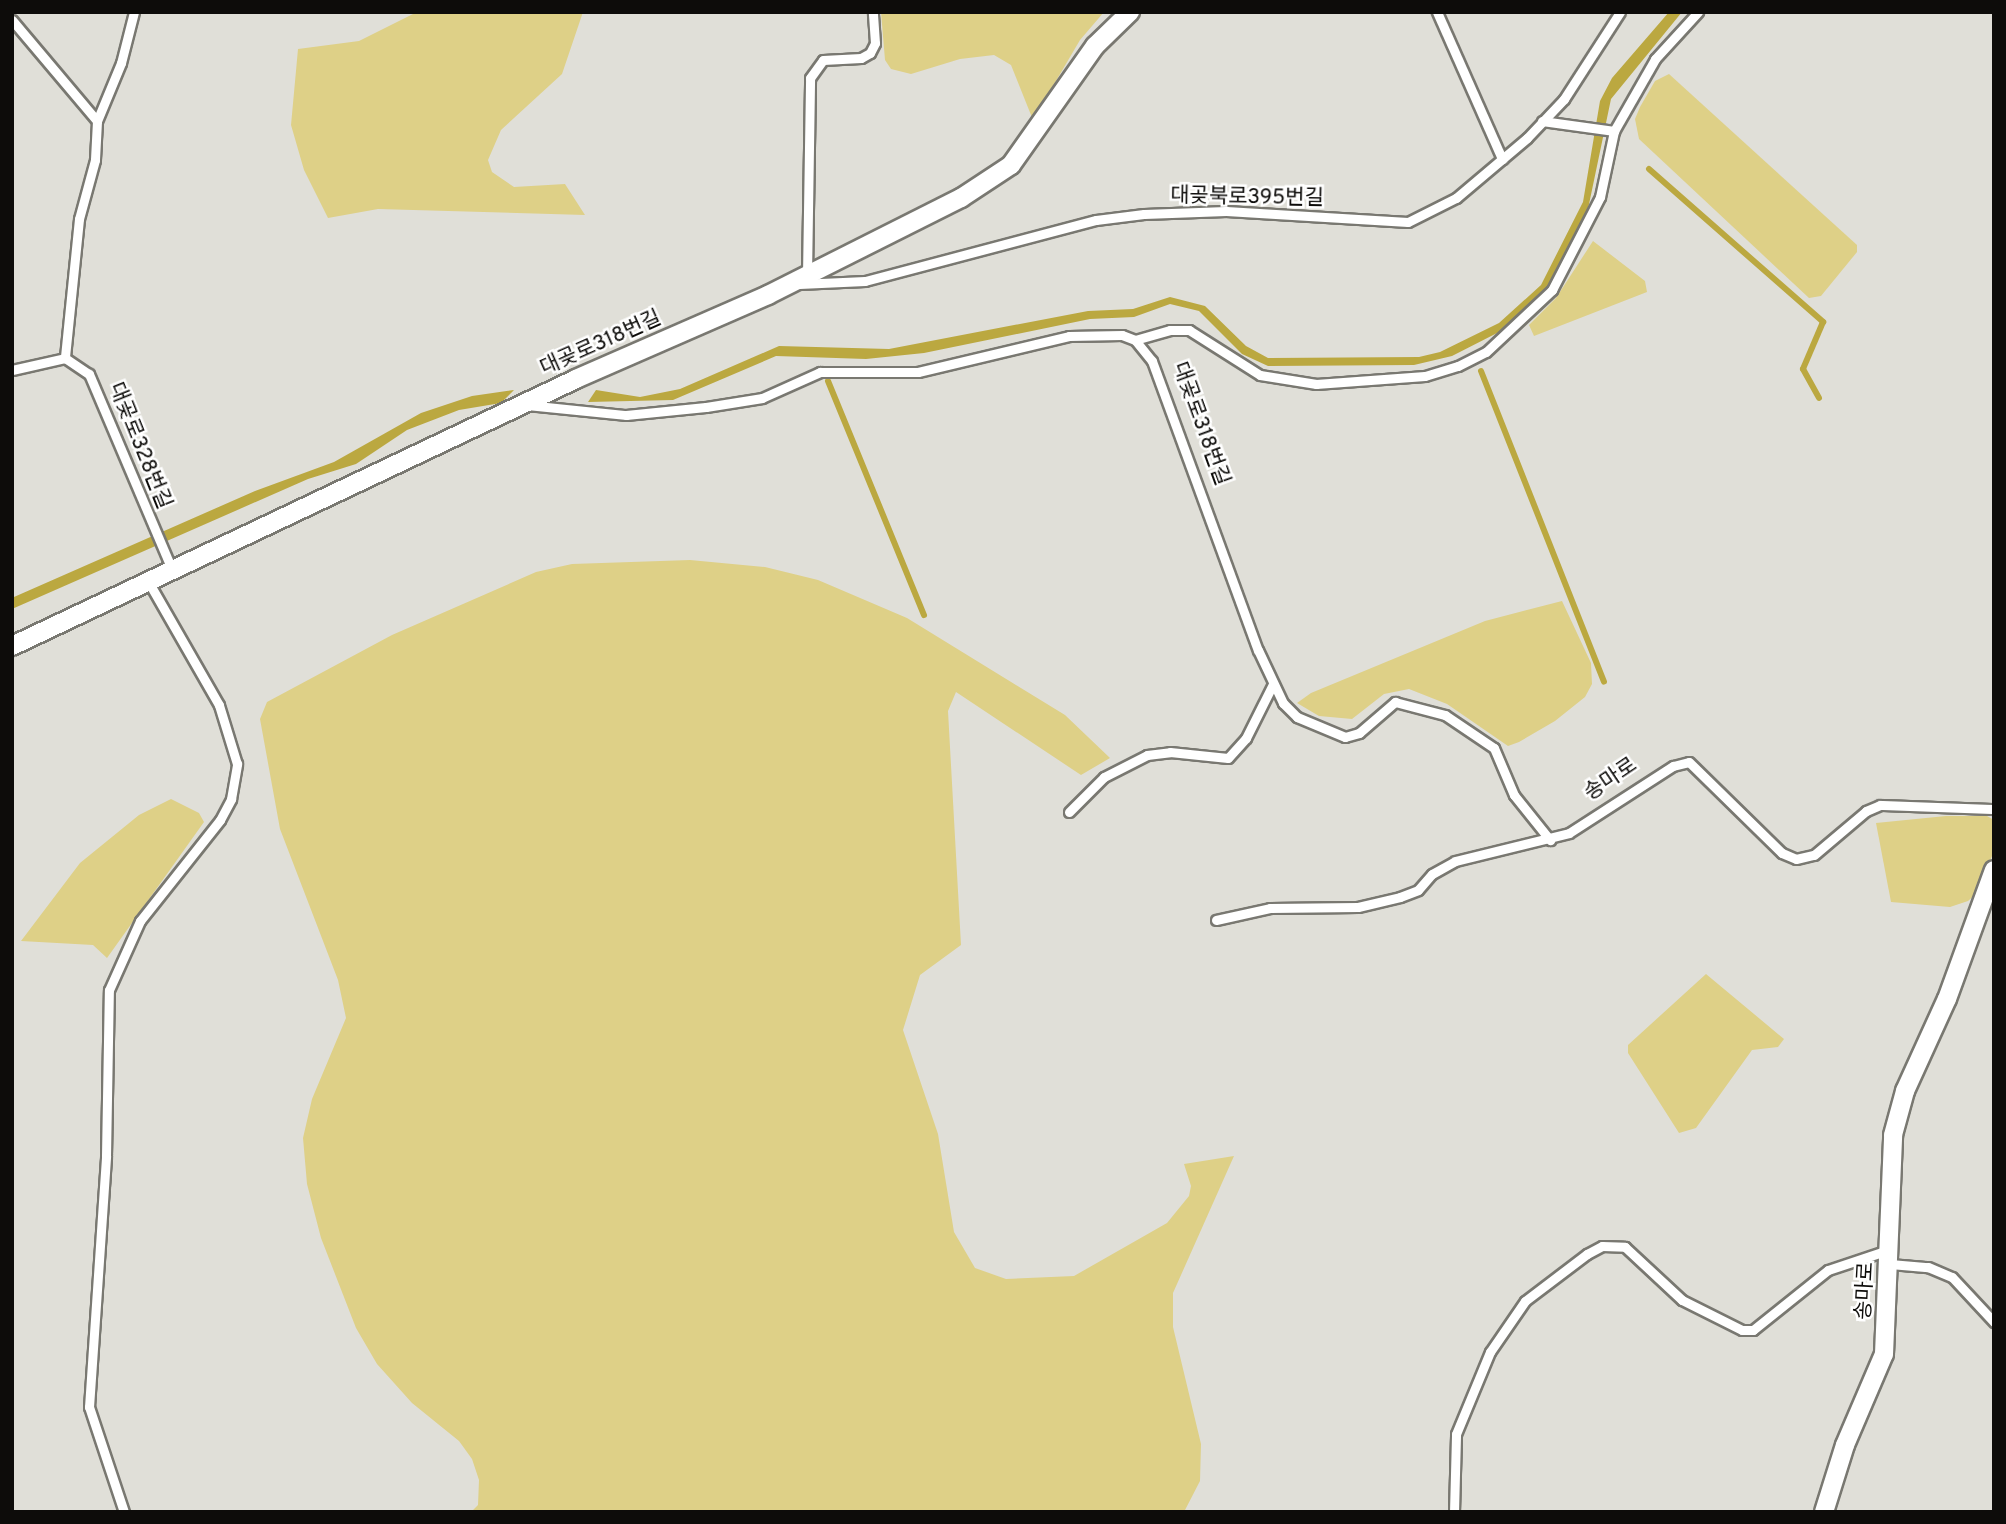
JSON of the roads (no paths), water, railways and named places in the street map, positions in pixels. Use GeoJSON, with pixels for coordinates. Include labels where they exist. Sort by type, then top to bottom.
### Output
{"type":"FeatureCollection","features":[{"type":"Feature","properties":{"kind":"street","name":"대곶로318번길"},"geometry":{"type":"LineString","coordinates":[[12,646],[148,581],[169,562],[790,285],[961,198],[1011,165],[1095,46],[1130,12]]}},
{"type":"Feature","properties":{"kind":"street","name":"송마로"},"geometry":{"type":"LineString","coordinates":[[1824,1512],[1845,1446],[1884,1354],[1891,1257],[1893,1135],[1905,1091],[1947,999],[1994,870]]}},
{"type":"Feature","properties":{"kind":"lane"},"geometry":{"type":"LineString","coordinates":[[12,370],[65,358],[79,219],[95,160],[97,121],[121,63],[134,12]]}},
{"type":"Feature","properties":{"kind":"lane"},"geometry":{"type":"LineString","coordinates":[[807,275],[810,78],[823,60],[861,58],[870,52],[875,43],[873,12]]}},
{"type":"Feature","properties":{"kind":"lane"},"geometry":{"type":"LineString","coordinates":[[1437,12],[1502,159]]}},
{"type":"Feature","properties":{"kind":"lane","name":"대곶북로395번길"},"geometry":{"type":"LineString","coordinates":[[790,285],[865,281],[1096,220],[1144,214],[1226,211],[1408,222],[1457,198],[1542,121],[1564,99],[1620,12]]}},
{"type":"Feature","properties":{"kind":"lane"},"geometry":{"type":"LineString","coordinates":[[1135,341],[1170,330],[1189,330],[1209,340],[1236,364],[1261,375],[1295,382],[1368,382],[1425,376],[1458,366],[1486,352],[1552,290],[1600,197],[1610,130],[1655,59],[1698,12]]}},
{"type":"Feature","properties":{"kind":"lane"},"geometry":{"type":"LineString","coordinates":[[12,20],[97,121]]}},
{"type":"Feature","properties":{"kind":"lane"},"geometry":{"type":"LineString","coordinates":[[1542,121],[1610,130]]}},
{"type":"Feature","properties":{"kind":"lane","name":"대곶로318번길"},"geometry":{"type":"LineString","coordinates":[[522,404],[626,415],[679,410],[762,398],[820,372],[918,372],[1101,332],[1135,341],[1152,361],[1273,684],[1297,717],[1345,737],[1359,733],[1395,702],[1445,715],[1472,730],[1494,748],[1514,795],[1550,840]]}},
{"type":"Feature","properties":{"kind":"lane","name":"대곶로328번길"},"geometry":{"type":"LineString","coordinates":[[65,358],[78,364],[98,388],[169,562]]}},
{"type":"Feature","properties":{"kind":"lane"},"geometry":{"type":"LineString","coordinates":[[124,1512],[89,1407],[106,1156],[109,990],[140,921],[220,820],[231,799],[237,764],[219,705],[148,581]]}},
{"type":"Feature","properties":{"kind":"lane"},"geometry":{"type":"LineString","coordinates":[[1069,812],[1104,777],[1147,755],[1170,752],[1227,758],[1246,738],[1273,684]]}},
{"type":"Feature","properties":{"kind":"lane","name":"송마로"},"geometry":{"type":"LineString","coordinates":[[1216,920],[1270,908],[1359,907],[1400,897],[1418,890],[1432,874],[1455,861],[1499,848],[1550,840],[1588,822],[1673,766],[1689,762],[1782,853],[1796,859],[1814,855],[1866,810],[1880,805],[1994,809]]}},
{"type":"Feature","properties":{"kind":"lane"},"geometry":{"type":"LineString","coordinates":[[1454,1512],[1456,1434],[1490,1352],[1525,1301],[1587,1254],[1602,1246],[1625,1247],[1682,1300],[1742,1330],[1753,1330],[1828,1270],[1891,1257],[1928,1267],[1952,1278],[1994,1322]]}},
{"type":"Feature","properties":{"kind":"waterway"},"geometry":{"type":"LineString","coordinates":[[1649,169],[1823,322],[1803,369],[1819,398]]}},
{"type":"Feature","properties":{"kind":"waterway"},"geometry":{"type":"LineString","coordinates":[[1481,371],[1604,681]]}},
{"type":"Feature","properties":{"kind":"waterway"},"geometry":{"type":"LineString","coordinates":[[828,381],[924,615]]}}]}
